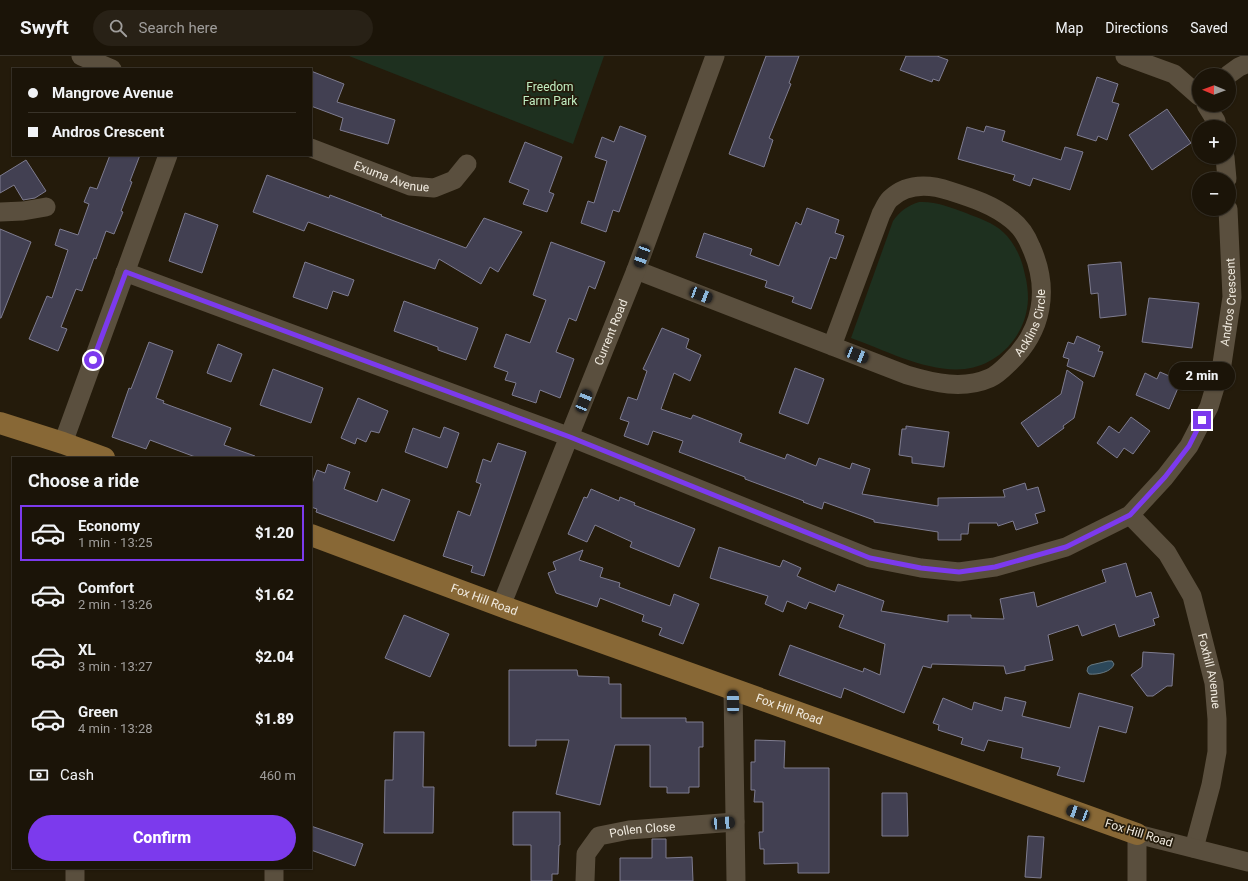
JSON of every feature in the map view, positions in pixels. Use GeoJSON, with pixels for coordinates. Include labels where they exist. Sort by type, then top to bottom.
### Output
{"type":"FeatureCollection","features":[{"type":"Feature","properties":{"kind":"main road"},"geometry":{"type":"LineString","coordinates":[[0,422],[101,457]]}},
{"type":"Feature","properties":{"kind":"main road","name":"Fox Hill Road"},"geometry":{"type":"LineString","coordinates":[[312,535],[501,606],[1137,834]]}},
{"type":"Feature","properties":{"kind":"street"},"geometry":{"type":"LineString","coordinates":[[81,56],[110,68]]}},
{"type":"Feature","properties":{"kind":"street","name":"Current Road"},"geometry":{"type":"LineString","coordinates":[[501,606],[636,270],[715,56]]}},
{"type":"Feature","properties":{"kind":"street"},"geometry":{"type":"LineString","coordinates":[[1125,56],[1174,74],[1192,90]]}},
{"type":"Feature","properties":{"kind":"street"},"geometry":{"type":"LineString","coordinates":[[1236,69],[1248,63]]}},
{"type":"Feature","properties":{"kind":"street","name":"Exuma Avenue"},"geometry":{"type":"LineString","coordinates":[[312,148],[410,186],[434,188],[454,180],[467,164]]}},
{"type":"Feature","properties":{"kind":"street"},"geometry":{"type":"LineString","coordinates":[[63,443],[168,156]]}},
{"type":"Feature","properties":{"kind":"street","name":"Acklins Circle"},"geometry":{"type":"LineString","coordinates":[[636,270],[832,346],[907,375],[928,381],[962,385],[990,378],[1018,355],[1036,325],[1041,306],[1042,289],[1040,269],[1026,235],[1013,221],[994,208],[970,197],[944,189],[924,186],[911,187],[900,192],[890,200],[881,214],[832,346]]}},
{"type":"Feature","properties":{"kind":"street"},"geometry":{"type":"LineString","coordinates":[[0,212],[23,212],[46,207]]}},
{"type":"Feature","properties":{"kind":"street","name":"Andros Crescent"},"geometry":{"type":"LineString","coordinates":[[126,272],[570,437],[870,558],[921,568],[959,572],[995,567],[1066,547],[1130,515],[1165,477],[1189,446],[1209,406],[1222,364],[1232,297],[1228,216]]}},
{"type":"Feature","properties":{"kind":"street","name":"Foxhill Avenue"},"geometry":{"type":"LineString","coordinates":[[1130,515],[1167,553],[1192,596],[1214,683],[1217,719],[1217,752],[1211,785],[1194,848]]}},
{"type":"Feature","properties":{"kind":"street"},"geometry":{"type":"LineString","coordinates":[[733,689],[736,881]]}},
{"type":"Feature","properties":{"kind":"street","name":"Pollen Close"},"geometry":{"type":"LineString","coordinates":[[585,881],[586,854],[599,836],[629,830],[735,822]]}},
{"type":"Feature","properties":{"kind":"street"},"geometry":{"type":"LineString","coordinates":[[1137,834],[1137,881]]}},
{"type":"Feature","properties":{"kind":"street","name":"Fox Hill Road"},"geometry":{"type":"LineString","coordinates":[[1137,834],[1248,862]]}},
{"type":"Feature","properties":{"kind":"street"},"geometry":{"type":"LineString","coordinates":[[75,869],[75,881]]}},
{"type":"Feature","properties":{"kind":"street"},"geometry":{"type":"LineString","coordinates":[[274,869],[274,881]]}},
{"type":"Feature","properties":{"kind":"green space","name":"Freedom Farm Park"},"geometry":{"type":"Polygon","coordinates":[[[349,56],[604,56],[573,144],[349,56]]]}},
{"type":"Feature","properties":{"kind":"green space"},"geometry":{"type":"Polygon","coordinates":[[[919,202],[937,203],[981,219],[995,226],[1011,241],[1022,263],[1027,284],[1028,299],[1023,324],[1009,346],[1000,354],[978,366],[965,369],[936,368],[907,360],[851,338],[893,221],[904,209],[919,202]]]}},
{"type":"Feature","properties":{"kind":"water"},"geometry":{"type":"Polygon","coordinates":[[[1112,661],[1114,664],[1113,667],[1107,671],[1089,674],[1087,671],[1088,667],[1091,665],[1112,661]]]}},
{"type":"Feature","properties":{"kind":"building"},"geometry":{"type":"Polygon","coordinates":[[[766,56],[799,56],[789,83],[791,84],[769,138],[773,140],[764,167],[729,154],[766,56]]]}},
{"type":"Feature","properties":{"kind":"building"},"geometry":{"type":"Polygon","coordinates":[[[906,56],[937,56],[948,60],[939,81],[933,79],[932,82],[900,70],[906,56]]]}},
{"type":"Feature","properties":{"kind":"building"},"geometry":{"type":"Polygon","coordinates":[[[312,71],[344,84],[337,102],[395,120],[388,144],[340,130],[343,118],[312,106],[312,71]]]}},
{"type":"Feature","properties":{"kind":"building"},"geometry":{"type":"Polygon","coordinates":[[[1097,77],[1118,84],[1112,102],[1119,104],[1107,140],[1098,136],[1096,141],[1077,135],[1097,77]]]}},
{"type":"Feature","properties":{"kind":"building"},"geometry":{"type":"Polygon","coordinates":[[[1167,109],[1191,143],[1152,170],[1129,135],[1167,109]]]}},
{"type":"Feature","properties":{"kind":"building"},"geometry":{"type":"Polygon","coordinates":[[[620,126],[646,136],[619,212],[613,210],[606,232],[581,223],[588,201],[594,203],[607,161],[595,157],[602,137],[614,142],[620,126]]]}},
{"type":"Feature","properties":{"kind":"building"},"geometry":{"type":"Polygon","coordinates":[[[986,126],[1005,131],[1002,141],[1061,160],[1065,147],[1083,152],[1070,190],[1033,178],[1030,186],[1013,180],[1015,175],[958,159],[967,127],[984,132],[986,126]]]}},
{"type":"Feature","properties":{"kind":"building"},"geometry":{"type":"Polygon","coordinates":[[[525,142],[562,157],[549,192],[554,194],[547,212],[523,204],[529,190],[509,182],[525,142]]]}},
{"type":"Feature","properties":{"kind":"building"},"geometry":{"type":"Polygon","coordinates":[[[110,156],[140,156],[121,211],[123,212],[114,234],[106,231],[82,291],[76,289],[61,327],[67,329],[58,351],[29,339],[47,296],[52,298],[68,250],[55,245],[60,229],[78,235],[89,204],[84,202],[90,187],[97,189],[110,156]]]}},
{"type":"Feature","properties":{"kind":"building"},"geometry":{"type":"Polygon","coordinates":[[[26,160],[46,191],[35,198],[23,200],[14,185],[0,193],[0,176],[26,160]]]}},
{"type":"Feature","properties":{"kind":"building"},"geometry":{"type":"Polygon","coordinates":[[[267,175],[329,198],[330,195],[466,248],[484,218],[522,232],[498,272],[490,267],[481,284],[439,259],[435,269],[308,222],[304,231],[253,212],[267,175]]]}},
{"type":"Feature","properties":{"kind":"building"},"geometry":{"type":"Polygon","coordinates":[[[807,208],[839,220],[835,233],[844,236],[836,259],[830,257],[811,309],[792,302],[794,297],[765,287],[767,281],[696,257],[704,233],[752,249],[750,255],[779,266],[796,222],[801,225],[807,208]]]}},
{"type":"Feature","properties":{"kind":"building"},"geometry":{"type":"Polygon","coordinates":[[[185,213],[218,225],[202,273],[169,261],[185,213]]]}},
{"type":"Feature","properties":{"kind":"building"},"geometry":{"type":"Polygon","coordinates":[[[0,229],[31,242],[1,318],[0,318],[0,229]]]}},
{"type":"Feature","properties":{"kind":"building"},"geometry":{"type":"Polygon","coordinates":[[[551,242],[605,262],[595,289],[589,286],[576,321],[569,318],[556,352],[574,359],[560,398],[540,390],[536,403],[512,395],[516,383],[505,380],[508,372],[494,367],[506,334],[530,343],[546,300],[533,295],[551,242]]]}},
{"type":"Feature","properties":{"kind":"building"},"geometry":{"type":"Polygon","coordinates":[[[305,262],[354,280],[348,296],[333,291],[327,309],[293,297],[305,262]]]}},
{"type":"Feature","properties":{"kind":"building"},"geometry":{"type":"Polygon","coordinates":[[[1121,262],[1126,315],[1100,318],[1098,293],[1091,294],[1088,265],[1121,262]]]}},
{"type":"Feature","properties":{"kind":"building"},"geometry":{"type":"Polygon","coordinates":[[[1149,298],[1199,303],[1192,348],[1142,342],[1149,298]]]}},
{"type":"Feature","properties":{"kind":"building"},"geometry":{"type":"Polygon","coordinates":[[[404,301],[478,328],[466,360],[438,350],[438,347],[394,331],[404,301]]]}},
{"type":"Feature","properties":{"kind":"building"},"geometry":{"type":"Polygon","coordinates":[[[662,328],[689,339],[686,348],[701,355],[690,381],[674,373],[661,409],[691,419],[693,415],[742,434],[739,442],[785,459],[787,454],[816,466],[819,458],[850,469],[852,463],[870,469],[862,494],[938,506],[938,498],[1005,497],[1003,490],[1025,483],[1027,490],[1038,487],[1045,511],[1035,514],[1038,523],[1016,530],[1013,521],[998,526],[997,523],[969,523],[968,534],[961,534],[961,540],[938,540],[938,532],[874,522],[874,520],[824,502],[822,509],[803,502],[804,501],[745,479],[745,477],[679,452],[683,441],[653,431],[648,445],[624,436],[629,422],[620,419],[628,397],[637,400],[647,371],[643,369],[662,328]]]}},
{"type":"Feature","properties":{"kind":"building"},"geometry":{"type":"Polygon","coordinates":[[[1077,336],[1100,346],[1098,351],[1103,352],[1094,377],[1067,366],[1069,359],[1063,357],[1068,342],[1074,344],[1077,336]]]}},
{"type":"Feature","properties":{"kind":"building"},"geometry":{"type":"Polygon","coordinates":[[[149,342],[173,351],[156,398],[164,401],[163,403],[231,428],[224,445],[255,457],[195,457],[150,440],[146,449],[112,437],[129,388],[131,389],[149,342]]]}},
{"type":"Feature","properties":{"kind":"building"},"geometry":{"type":"Polygon","coordinates":[[[218,344],[242,354],[231,382],[207,373],[218,344]]]}},
{"type":"Feature","properties":{"kind":"building"},"geometry":{"type":"Polygon","coordinates":[[[795,368],[824,379],[808,424],[779,413],[795,368]]]}},
{"type":"Feature","properties":{"kind":"building"},"geometry":{"type":"Polygon","coordinates":[[[273,369],[323,388],[311,423],[260,405],[273,369]]]}},
{"type":"Feature","properties":{"kind":"building"},"geometry":{"type":"Polygon","coordinates":[[[1067,370],[1083,382],[1074,418],[1063,426],[1064,428],[1038,447],[1021,423],[1061,394],[1067,370]]]}},
{"type":"Feature","properties":{"kind":"building"},"geometry":{"type":"Polygon","coordinates":[[[1160,372],[1181,381],[1169,409],[1136,395],[1145,373],[1157,379],[1160,372]]]}},
{"type":"Feature","properties":{"kind":"building"},"geometry":{"type":"Polygon","coordinates":[[[358,398],[388,411],[379,433],[371,431],[366,442],[357,438],[355,444],[341,438],[358,398]]]}},
{"type":"Feature","properties":{"kind":"building"},"geometry":{"type":"Polygon","coordinates":[[[1131,417],[1150,431],[1133,454],[1124,448],[1117,458],[1097,443],[1109,426],[1119,433],[1131,417]]]}},
{"type":"Feature","properties":{"kind":"building"},"geometry":{"type":"Polygon","coordinates":[[[906,426],[949,432],[944,467],[912,463],[912,457],[899,455],[902,429],[906,429],[906,426]]]}},
{"type":"Feature","properties":{"kind":"building"},"geometry":{"type":"Polygon","coordinates":[[[444,427],[459,433],[447,468],[405,452],[413,428],[440,438],[444,427]]]}},
{"type":"Feature","properties":{"kind":"building"},"geometry":{"type":"Polygon","coordinates":[[[498,443],[526,452],[484,576],[471,572],[473,566],[443,556],[458,511],[470,516],[481,484],[476,482],[483,459],[491,462],[498,443]]]}},
{"type":"Feature","properties":{"kind":"building"},"geometry":{"type":"Polygon","coordinates":[[[328,464],[350,472],[344,489],[377,502],[382,489],[410,500],[394,541],[316,512],[317,509],[312,507],[312,483],[317,470],[325,473],[328,464]]]}},
{"type":"Feature","properties":{"kind":"building"},"geometry":{"type":"Polygon","coordinates":[[[591,489],[619,501],[620,497],[635,503],[634,505],[695,529],[679,567],[630,547],[632,542],[595,525],[587,542],[568,534],[584,497],[587,498],[591,489]]]}},
{"type":"Feature","properties":{"kind":"building"},"geometry":{"type":"Polygon","coordinates":[[[719,547],[780,567],[783,560],[801,568],[797,576],[835,592],[838,584],[884,601],[881,611],[948,622],[948,615],[971,615],[971,618],[1004,619],[1000,599],[1034,592],[1037,607],[1106,582],[1102,570],[1126,563],[1136,597],[1151,592],[1159,617],[1153,619],[1155,625],[1119,637],[1115,624],[1082,636],[1078,625],[1048,635],[1053,660],[1025,666],[1025,670],[1006,674],[1004,666],[932,664],[931,668],[923,666],[904,713],[844,688],[841,698],[779,675],[790,645],[863,672],[864,668],[880,675],[885,644],[839,627],[844,615],[809,602],[806,609],[787,601],[783,612],[765,604],[768,596],[710,578],[719,547]]]}},
{"type":"Feature","properties":{"kind":"building"},"geometry":{"type":"Polygon","coordinates":[[[583,550],[579,560],[603,568],[600,577],[620,583],[619,587],[670,606],[674,594],[699,604],[683,644],[659,635],[662,628],[642,621],[644,615],[600,598],[597,607],[556,593],[548,573],[556,570],[553,562],[583,550]]]}},
{"type":"Feature","properties":{"kind":"building"},"geometry":{"type":"Polygon","coordinates":[[[404,615],[449,634],[430,677],[385,658],[404,615]]]}},
{"type":"Feature","properties":{"kind":"building"},"geometry":{"type":"Polygon","coordinates":[[[1143,652],[1174,654],[1172,686],[1167,686],[1153,696],[1147,696],[1131,675],[1142,667],[1143,652]]]}},
{"type":"Feature","properties":{"kind":"building"},"geometry":{"type":"Polygon","coordinates":[[[509,670],[577,670],[578,676],[609,677],[609,684],[621,684],[621,718],[686,718],[686,722],[703,722],[703,747],[699,747],[699,787],[689,787],[689,793],[667,793],[667,787],[650,787],[650,745],[615,745],[600,805],[556,794],[569,740],[536,740],[536,746],[509,746],[509,670]]]}},
{"type":"Feature","properties":{"kind":"building"},"geometry":{"type":"Polygon","coordinates":[[[1079,693],[1133,707],[1126,733],[1099,726],[1084,782],[1057,775],[1060,767],[1021,758],[1023,748],[988,740],[984,751],[961,744],[963,738],[938,730],[939,725],[933,723],[943,698],[972,710],[974,702],[1002,711],[1005,697],[1026,702],[1022,716],[1070,728],[1079,693]]]}},
{"type":"Feature","properties":{"kind":"building"},"geometry":{"type":"Polygon","coordinates":[[[394,732],[424,732],[423,787],[434,787],[433,833],[384,833],[385,780],[393,780],[394,732]]]}},
{"type":"Feature","properties":{"kind":"building"},"geometry":{"type":"Polygon","coordinates":[[[755,740],[785,741],[784,768],[829,768],[829,873],[798,873],[798,863],[764,864],[764,849],[760,849],[759,832],[763,832],[763,802],[754,802],[755,790],[751,790],[751,762],[755,762],[755,740]]]}},
{"type":"Feature","properties":{"kind":"building"},"geometry":{"type":"Polygon","coordinates":[[[882,793],[907,793],[908,836],[882,836],[882,793]]]}},
{"type":"Feature","properties":{"kind":"building"},"geometry":{"type":"Polygon","coordinates":[[[513,812],[560,812],[558,874],[552,874],[552,881],[531,881],[531,845],[513,845],[513,812]]]}},
{"type":"Feature","properties":{"kind":"building"},"geometry":{"type":"Polygon","coordinates":[[[312,826],[363,844],[355,866],[312,850],[312,826]]]}},
{"type":"Feature","properties":{"kind":"building"},"geometry":{"type":"Polygon","coordinates":[[[1028,836],[1044,837],[1041,878],[1025,877],[1028,836]]]}},
{"type":"Feature","properties":{"kind":"building"},"geometry":{"type":"Polygon","coordinates":[[[652,839],[666,839],[666,858],[692,857],[693,881],[620,881],[620,858],[652,858],[652,839]]]}},
{"type":"Feature","properties":{"kind":"route"},"geometry":{"type":"LineString","coordinates":[[93,360],[126,272],[570,437],[870,558],[921,568],[959,572],[995,567],[1066,547],[1130,515],[1165,477],[1189,446],[1202,420]]}}]}
